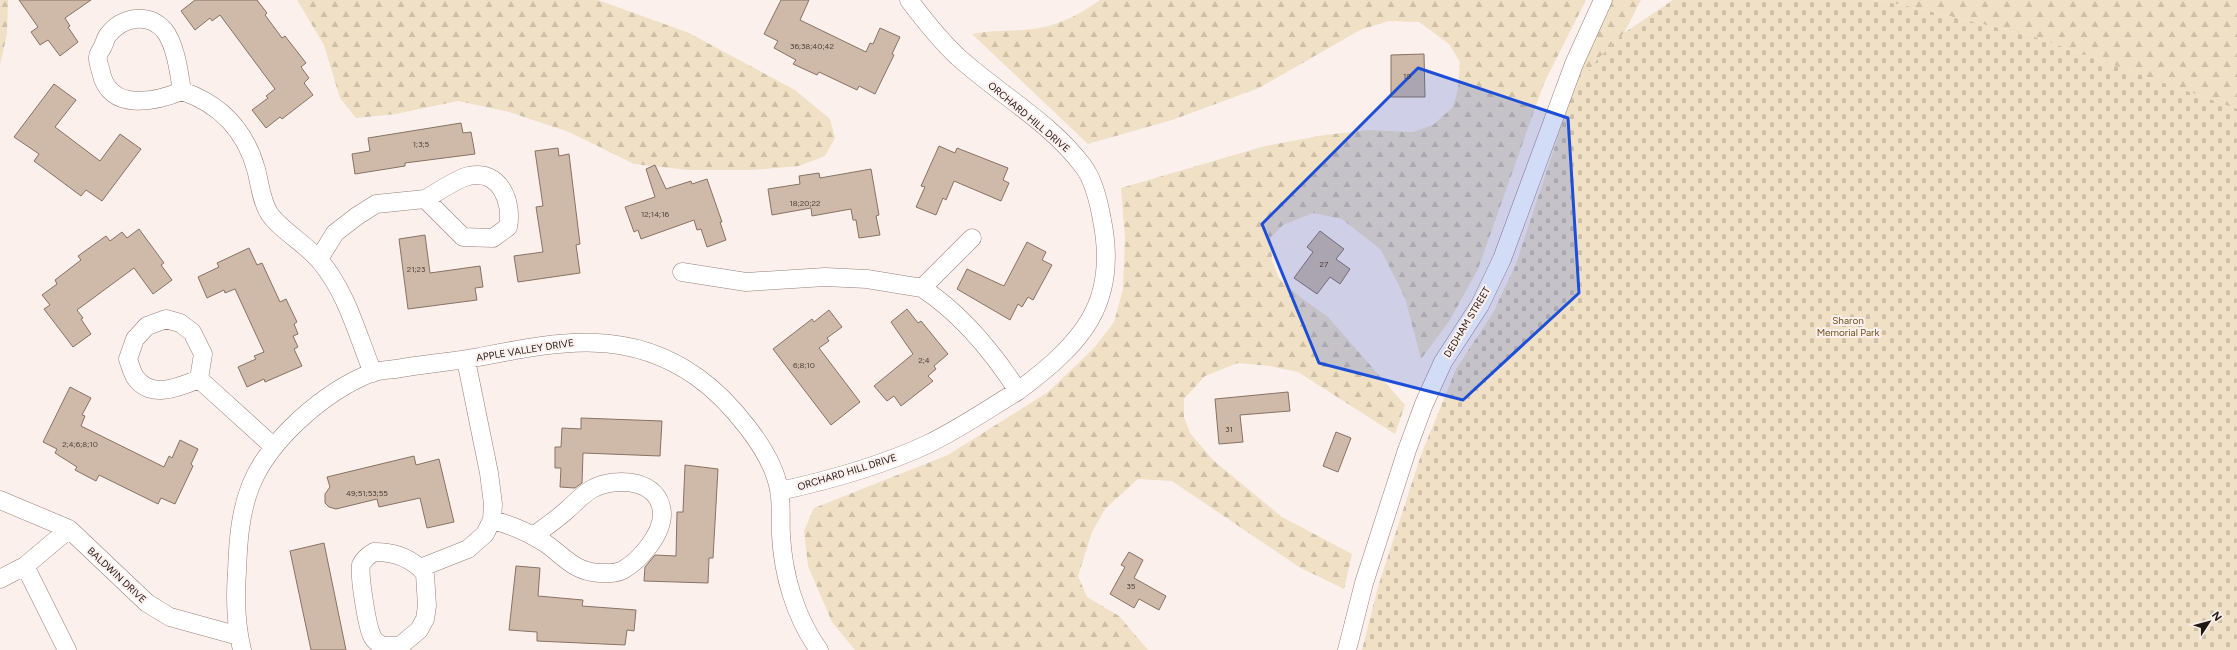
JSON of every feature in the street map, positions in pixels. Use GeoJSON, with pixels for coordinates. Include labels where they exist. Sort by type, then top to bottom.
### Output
{"type":"FeatureCollection","features":[{"type":"Feature","properties":{"kind":"street","name":"ORCHARD HILL DRIVE"},"geometry":{"type":"LineString","coordinates":[[780,491],[839,477],[902,455],[957,428],[1018,391],[1068,349],[1083,332],[1096,309],[1103,287],[1105,235],[1101,211],[1086,170],[1075,156],[1049,131],[958,56],[909,0]]}},
{"type":"Feature","properties":{"kind":"street","name":"DEDHAM STREET"},"geometry":{"type":"LineString","coordinates":[[1347,650],[1364,583],[1407,450],[1424,404],[1443,362],[1480,305],[1502,259],[1574,64],[1603,0]]}},
{"type":"Feature","properties":{"kind":"street"},"geometry":{"type":"LineString","coordinates":[[182,91],[176,57],[165,31],[155,23],[136,18],[131,19],[125,21],[108,35],[98,56],[103,80],[110,92],[128,100],[157,100],[182,91],[202,98],[217,108],[237,129],[255,165],[269,214],[319,259],[338,284],[373,372]]}},
{"type":"Feature","properties":{"kind":"street"},"geometry":{"type":"LineString","coordinates":[[319,259],[335,233],[376,204],[425,199],[468,176],[482,176],[496,181],[507,198],[510,218],[508,227],[493,238],[463,237],[425,199]]}},
{"type":"Feature","properties":{"kind":"street"},"geometry":{"type":"LineString","coordinates":[[922,288],[972,238]]}},
{"type":"Feature","properties":{"kind":"street"},"geometry":{"type":"LineString","coordinates":[[682,272],[746,282],[825,277],[867,279],[922,288],[948,308],[975,333],[1000,363],[1018,391]]}},
{"type":"Feature","properties":{"kind":"street"},"geometry":{"type":"LineString","coordinates":[[166,319],[180,323],[192,332],[203,354],[199,379],[167,391],[149,389],[135,377],[128,359],[135,339],[147,326],[166,319]]}},
{"type":"Feature","properties":{"kind":"street","name":"APPLE VALLEY DRIVE"},"geometry":{"type":"LineString","coordinates":[[241,643],[236,588],[239,532],[251,485],[274,447],[293,426],[333,394],[373,372],[466,360],[585,341],[615,343],[650,352],[694,375],[708,385],[729,407],[764,453],[775,474],[780,491],[782,549],[787,581],[799,612],[819,650]]}},
{"type":"Feature","properties":{"kind":"street"},"geometry":{"type":"LineString","coordinates":[[420,568],[468,549],[485,534],[492,520],[494,504],[489,473],[466,360]]}},
{"type":"Feature","properties":{"kind":"street"},"geometry":{"type":"LineString","coordinates":[[199,379],[274,447]]}},
{"type":"Feature","properties":{"kind":"street"},"geometry":{"type":"LineString","coordinates":[[492,520],[512,525],[533,536],[572,566],[580,570],[600,573],[618,572],[633,562],[648,546],[660,526],[661,509],[650,490],[632,482],[614,481],[586,493],[533,536]]}},
{"type":"Feature","properties":{"kind":"street","name":"BALDWIN DRIVE"},"geometry":{"type":"LineString","coordinates":[[0,500],[69,529],[147,603],[170,617],[241,643]]}},
{"type":"Feature","properties":{"kind":"street"},"geometry":{"type":"LineString","coordinates":[[0,580],[25,566],[69,529]]}},
{"type":"Feature","properties":{"kind":"street"},"geometry":{"type":"LineString","coordinates":[[374,552],[385,552],[411,560],[420,568],[425,574],[427,606],[425,619],[419,630],[400,646],[383,646],[372,636],[361,573],[362,564],[374,552]]}},
{"type":"Feature","properties":{"kind":"street"},"geometry":{"type":"LineString","coordinates":[[25,566],[67,650]]}},
{"type":"Feature","properties":{"kind":"highlighted area"},"geometry":{"type":"Polygon","coordinates":[[[1418,68],[1568,118],[1579,293],[1463,400],[1319,363],[1262,224],[1418,68]]]}},
{"type":"Feature","properties":{"kind":"green space"},"geometry":{"type":"Polygon","coordinates":[[[0,0],[8,0],[7,34],[0,65],[0,0]]]}},
{"type":"Feature","properties":{"kind":"green space"},"geometry":{"type":"Polygon","coordinates":[[[297,0],[598,0],[689,33],[795,90],[830,119],[835,138],[825,156],[799,166],[752,170],[688,170],[634,164],[569,132],[509,112],[458,101],[396,114],[356,118],[340,98],[324,45],[297,0]]]}},
{"type":"Feature","properties":{"kind":"green space"},"geometry":{"type":"Polygon","coordinates":[[[1100,0],[1586,0],[1544,83],[1478,269],[1450,320],[1421,359],[1405,298],[1381,250],[1342,219],[1313,213],[1283,225],[1271,237],[1272,260],[1279,278],[1300,297],[1328,317],[1405,405],[1395,434],[1298,372],[1269,366],[1238,363],[1205,376],[1184,399],[1184,417],[1190,433],[1213,460],[1282,517],[1352,554],[1344,589],[1299,567],[1172,481],[1138,479],[1105,509],[1092,532],[1078,576],[1087,597],[1119,616],[1148,650],[855,650],[832,622],[808,566],[804,531],[814,508],[948,455],[1048,392],[1094,348],[1114,322],[1123,289],[1125,238],[1121,188],[1265,146],[1325,135],[1368,130],[1413,132],[1433,125],[1453,107],[1458,89],[1460,62],[1449,44],[1419,22],[1389,21],[1360,30],[1259,88],[1172,120],[1088,144],[972,34],[1031,29],[1056,24],[1100,0]]]}},
{"type":"Feature","properties":{"kind":"green space"},"geometry":{"type":"Polygon","coordinates":[[[1608,0],[1641,0],[1624,33],[1597,60],[1573,91],[1608,0]]]}},
{"type":"Feature","properties":{"kind":"green space","name":"Sharon Memorial Park"},"geometry":{"type":"Polygon","coordinates":[[[1673,0],[1873,0],[1903,5],[2032,36],[2237,109],[2237,650],[1362,650],[1378,587],[1421,455],[1456,369],[1493,313],[1516,264],[1573,91],[1597,60],[1624,33],[1673,0]]]}},
{"type":"Feature","properties":{"kind":"green space"},"geometry":{"type":"Polygon","coordinates":[[[1873,0],[2237,0],[2237,109],[2032,36],[1903,5],[1873,0]]]}},
{"type":"Feature","properties":{"kind":"building"},"geometry":{"type":"Polygon","coordinates":[[[19,0],[91,0],[65,18],[70,26],[68,27],[78,42],[60,56],[48,40],[40,45],[31,32],[38,27],[19,0]]]}},
{"type":"Feature","properties":{"kind":"building"},"geometry":{"type":"Polygon","coordinates":[[[195,0],[257,0],[267,13],[265,15],[282,38],[285,36],[306,63],[301,67],[309,78],[304,83],[313,95],[282,119],[280,117],[266,128],[252,110],[268,98],[266,96],[275,89],[220,15],[212,21],[210,18],[195,30],[181,11],[195,0]]]}},
{"type":"Feature","properties":{"kind":"building"},"geometry":{"type":"Polygon","coordinates":[[[781,0],[809,0],[800,20],[866,52],[870,43],[873,44],[880,28],[900,37],[892,54],[894,55],[875,94],[859,86],[857,90],[819,72],[817,75],[793,64],[796,60],[774,48],[778,41],[764,34],[781,0]]]}},
{"type":"Feature","properties":{"kind":"building"},"geometry":{"type":"Polygon","coordinates":[[[1424,54],[1425,97],[1391,97],[1391,55],[1424,54]]]}},
{"type":"Feature","properties":{"kind":"building"},"geometry":{"type":"Polygon","coordinates":[[[54,84],[76,100],[55,127],[100,161],[120,134],[141,149],[102,201],[86,190],[81,196],[34,161],[39,154],[14,137],[54,84]]]}},
{"type":"Feature","properties":{"kind":"building"},"geometry":{"type":"Polygon","coordinates":[[[461,123],[463,133],[471,132],[475,154],[405,163],[405,166],[355,174],[352,154],[370,151],[368,138],[461,123]]]}},
{"type":"Feature","properties":{"kind":"building"},"geometry":{"type":"Polygon","coordinates":[[[939,146],[955,153],[957,148],[1008,168],[1003,180],[1009,183],[1001,201],[954,181],[946,200],[943,198],[936,215],[916,207],[925,187],[921,186],[939,146]]]}},
{"type":"Feature","properties":{"kind":"building"},"geometry":{"type":"Polygon","coordinates":[[[558,148],[559,156],[569,154],[580,244],[576,245],[580,273],[518,282],[514,256],[543,252],[536,207],[543,206],[535,151],[558,148]]]}},
{"type":"Feature","properties":{"kind":"building"},"geometry":{"type":"Polygon","coordinates":[[[655,165],[666,189],[691,181],[692,184],[707,179],[722,222],[720,222],[726,240],[707,247],[701,229],[697,230],[694,220],[641,239],[638,230],[634,232],[625,207],[655,197],[646,169],[655,165]]]}},
{"type":"Feature","properties":{"kind":"building"},"geometry":{"type":"Polygon","coordinates":[[[871,169],[879,215],[876,216],[880,235],[859,238],[856,220],[853,220],[851,209],[812,216],[811,208],[772,215],[768,189],[800,184],[799,176],[819,173],[820,178],[871,169]]]}},
{"type":"Feature","properties":{"kind":"building"},"geometry":{"type":"Polygon","coordinates":[[[139,229],[164,263],[161,265],[172,280],[153,294],[134,268],[77,310],[91,334],[73,347],[44,309],[50,305],[42,295],[57,284],[55,280],[81,260],[78,256],[106,236],[110,241],[122,232],[127,238],[139,229]]]}},
{"type":"Feature","properties":{"kind":"building"},"geometry":{"type":"Polygon","coordinates":[[[1320,231],[1344,249],[1336,259],[1350,269],[1340,284],[1330,277],[1317,294],[1294,278],[1313,252],[1307,247],[1320,231]]]}},
{"type":"Feature","properties":{"kind":"building"},"geometry":{"type":"Polygon","coordinates":[[[425,235],[430,273],[480,266],[483,287],[475,288],[477,300],[408,309],[399,239],[425,235]]]}},
{"type":"Feature","properties":{"kind":"building"},"geometry":{"type":"Polygon","coordinates":[[[1027,242],[1046,252],[1042,260],[1052,265],[1033,300],[1028,297],[1022,307],[1018,304],[1010,320],[957,289],[967,269],[1004,286],[1027,242]]]}},
{"type":"Feature","properties":{"kind":"building"},"geometry":{"type":"Polygon","coordinates":[[[249,248],[257,265],[262,263],[280,302],[286,299],[297,322],[294,324],[298,334],[293,336],[298,347],[294,349],[302,366],[265,382],[264,379],[247,387],[238,367],[256,359],[254,356],[264,352],[235,289],[225,293],[224,290],[207,298],[198,277],[219,267],[217,263],[249,248]]]}},
{"type":"Feature","properties":{"kind":"building"},"geometry":{"type":"Polygon","coordinates":[[[907,309],[918,323],[921,321],[948,354],[934,366],[936,369],[928,376],[933,381],[901,406],[894,396],[887,401],[874,386],[913,354],[891,322],[907,309]]]}},
{"type":"Feature","properties":{"kind":"building"},"geometry":{"type":"Polygon","coordinates":[[[829,310],[842,327],[827,338],[829,341],[819,348],[860,402],[831,425],[773,349],[812,319],[814,322],[829,310]]]}},
{"type":"Feature","properties":{"kind":"building"},"geometry":{"type":"Polygon","coordinates":[[[70,387],[91,398],[82,415],[85,416],[81,426],[164,467],[169,456],[172,458],[180,440],[198,449],[191,464],[193,466],[175,504],[161,498],[158,504],[99,475],[96,481],[75,470],[77,467],[55,453],[57,449],[43,442],[70,387]]]}},
{"type":"Feature","properties":{"kind":"building"},"geometry":{"type":"Polygon","coordinates":[[[1288,392],[1290,411],[1240,415],[1243,442],[1219,444],[1215,399],[1288,392]]]}},
{"type":"Feature","properties":{"kind":"building"},"geometry":{"type":"Polygon","coordinates":[[[581,418],[662,421],[660,456],[583,453],[582,483],[575,488],[560,487],[561,468],[555,468],[555,447],[561,447],[562,428],[581,429],[581,418]]]}},
{"type":"Feature","properties":{"kind":"building"},"geometry":{"type":"Polygon","coordinates":[[[1336,432],[1351,438],[1338,472],[1323,466],[1336,432]]]}},
{"type":"Feature","properties":{"kind":"building"},"geometry":{"type":"Polygon","coordinates":[[[414,456],[416,465],[439,459],[454,522],[427,528],[420,498],[379,507],[377,499],[336,509],[329,507],[325,503],[325,494],[330,487],[327,477],[414,456]]]}},
{"type":"Feature","properties":{"kind":"building"},"geometry":{"type":"Polygon","coordinates":[[[685,465],[718,469],[713,558],[709,558],[708,583],[644,581],[645,567],[655,555],[676,556],[677,512],[683,512],[685,465]]]}},
{"type":"Feature","properties":{"kind":"building"},"geometry":{"type":"Polygon","coordinates":[[[324,543],[346,650],[311,650],[290,551],[324,543]]]}},
{"type":"Feature","properties":{"kind":"building"},"geometry":{"type":"Polygon","coordinates":[[[1129,552],[1143,560],[1134,578],[1166,596],[1159,610],[1139,599],[1134,608],[1110,594],[1125,567],[1121,565],[1129,552]]]}},
{"type":"Feature","properties":{"kind":"building"},"geometry":{"type":"Polygon","coordinates":[[[516,566],[540,568],[538,596],[583,600],[582,606],[636,610],[634,631],[627,630],[625,645],[537,641],[537,632],[509,630],[516,566]]]}}]}
